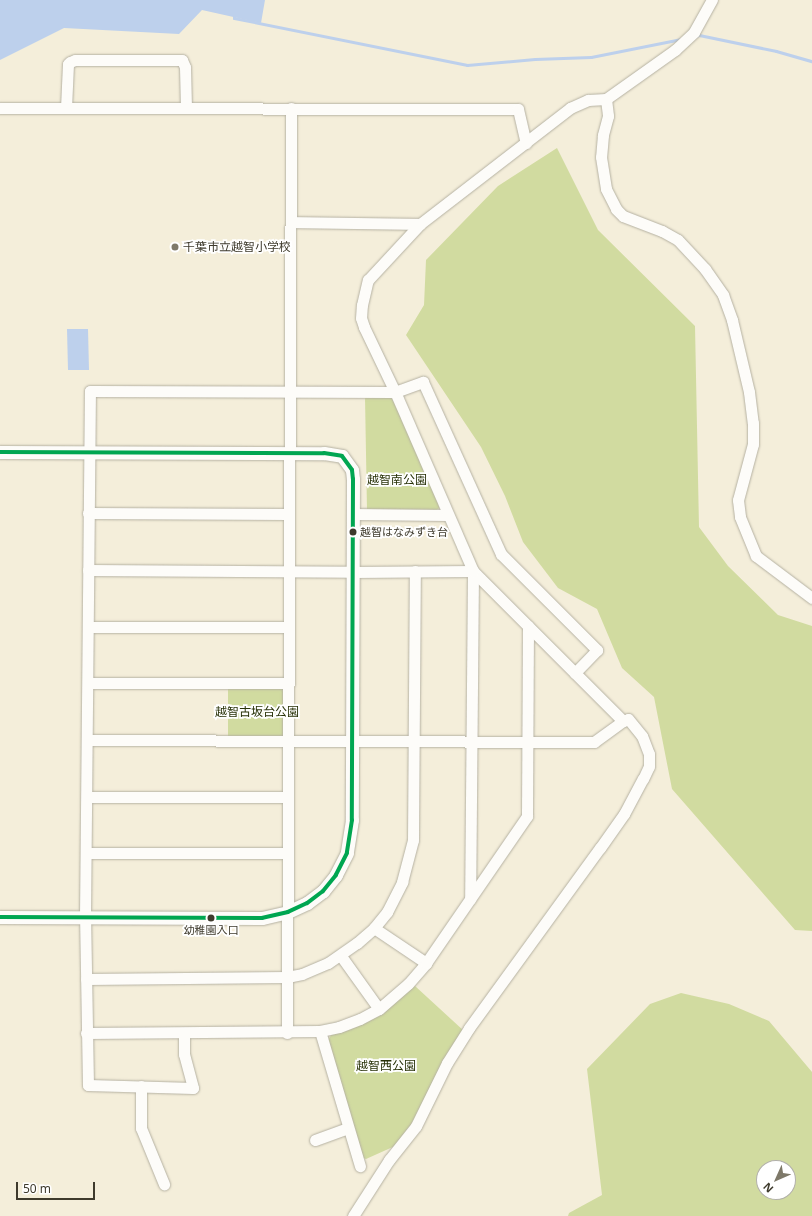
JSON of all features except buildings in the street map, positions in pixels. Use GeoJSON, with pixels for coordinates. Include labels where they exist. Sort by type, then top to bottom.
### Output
{"type":"FeatureCollection","features":[{"type":"Feature","properties":{"kind":"street"},"geometry":{"type":"LineString","coordinates":[[623,721],[473,571],[395,392],[364,327],[361,318],[362,305],[368,280],[420,224],[570,108],[588,100],[606,99],[621,91],[686,41],[694,32],[712,0]]}},
{"type":"Feature","properties":{"kind":"street"},"geometry":{"type":"LineString","coordinates":[[66,108],[68,64],[75,60],[182,60],[185,67],[186,108]]}},
{"type":"Feature","properties":{"kind":"street"},"geometry":{"type":"LineString","coordinates":[[606,99],[608,116],[603,135],[601,157],[606,189],[616,209],[623,216],[662,231],[678,240],[705,269],[724,295],[732,320],[749,392],[753,423],[754,444],[738,500],[740,517],[756,556],[812,598]]}},
{"type":"Feature","properties":{"kind":"street"},"geometry":{"type":"LineString","coordinates":[[0,108],[518,109],[526,143]]}},
{"type":"Feature","properties":{"kind":"street"},"geometry":{"type":"LineString","coordinates":[[287,1033],[291,108]]}},
{"type":"Feature","properties":{"kind":"street"},"geometry":{"type":"LineString","coordinates":[[291,222],[420,224]]}},
{"type":"Feature","properties":{"kind":"street"},"geometry":{"type":"LineString","coordinates":[[184,1033],[184,1054],[193,1088],[88,1085],[85,917],[88,740],[88,452],[90,391],[395,392],[423,382],[501,554],[597,650],[575,673]]}},
{"type":"Feature","properties":{"kind":"street"},"geometry":{"type":"LineString","coordinates":[[0,452],[334,454],[345,460],[352,470],[353,514],[352,820],[347,853],[336,875],[323,891],[307,903],[288,912],[262,918],[0,917]]}},
{"type":"Feature","properties":{"kind":"street"},"geometry":{"type":"LineString","coordinates":[[88,513],[289,514]]}},
{"type":"Feature","properties":{"kind":"street"},"geometry":{"type":"LineString","coordinates":[[353,514],[448,515]]}},
{"type":"Feature","properties":{"kind":"street"},"geometry":{"type":"LineString","coordinates":[[88,570],[353,572],[473,571]]}},
{"type":"Feature","properties":{"kind":"street"},"geometry":{"type":"LineString","coordinates":[[86,979],[288,977],[302,974],[341,956],[374,928],[395,898],[410,858],[413,840],[415,741],[415,571]]}},
{"type":"Feature","properties":{"kind":"street"},"geometry":{"type":"LineString","coordinates":[[470,900],[473,571]]}},
{"type":"Feature","properties":{"kind":"street"},"geometry":{"type":"LineString","coordinates":[[86,1033],[287,1033],[320,1031],[339,1027],[360,1019],[378,1009],[408,984],[426,963],[527,816],[528,626]]}},
{"type":"Feature","properties":{"kind":"street"},"geometry":{"type":"LineString","coordinates":[[88,627],[289,627]]}},
{"type":"Feature","properties":{"kind":"street"},"geometry":{"type":"LineString","coordinates":[[88,683],[289,683]]}},
{"type":"Feature","properties":{"kind":"street"},"geometry":{"type":"LineString","coordinates":[[88,740],[594,742],[628,719],[642,736],[649,754],[649,766],[624,814],[469,1028],[447,1063],[416,1126],[388,1160],[353,1216]]}},
{"type":"Feature","properties":{"kind":"street"},"geometry":{"type":"LineString","coordinates":[[87,797],[288,797]]}},
{"type":"Feature","properties":{"kind":"street"},"geometry":{"type":"LineString","coordinates":[[86,853],[288,853]]}},
{"type":"Feature","properties":{"kind":"street"},"geometry":{"type":"LineString","coordinates":[[374,928],[426,963]]}},
{"type":"Feature","properties":{"kind":"street"},"geometry":{"type":"LineString","coordinates":[[341,956],[378,1009]]}},
{"type":"Feature","properties":{"kind":"street"},"geometry":{"type":"LineString","coordinates":[[320,1031],[360,1166]]}},
{"type":"Feature","properties":{"kind":"street"},"geometry":{"type":"LineString","coordinates":[[141,1086],[141,1128],[164,1184]]}},
{"type":"Feature","properties":{"kind":"street"},"geometry":{"type":"LineString","coordinates":[[315,1140],[348,1128]]}},
{"type":"Feature","properties":{"kind":"green space"},"geometry":{"type":"Polygon","coordinates":[[[557,148],[598,230],[695,326],[699,527],[728,566],[778,615],[812,626],[812,931],[795,930],[672,789],[654,697],[622,668],[597,609],[558,588],[523,542],[505,496],[481,447],[406,335],[424,305],[426,260],[498,186],[557,148]]]}},
{"type":"Feature","properties":{"kind":"green space","name":"越智南公園"},"geometry":{"type":"Polygon","coordinates":[[[365,397],[389,397],[394,400],[442,505],[437,510],[367,510],[365,397]]]}},
{"type":"Feature","properties":{"kind":"green space","name":"越智古坂台公園"},"geometry":{"type":"Polygon","coordinates":[[[228,687],[286,689],[286,736],[228,736],[228,687]]]}},
{"type":"Feature","properties":{"kind":"green space","name":"越智西公園"},"geometry":{"type":"Polygon","coordinates":[[[415,986],[464,1031],[412,1123],[395,1146],[366,1159],[361,1157],[328,1040],[333,1032],[356,1027],[381,1015],[415,986]]]}},
{"type":"Feature","properties":{"kind":"green space"},"geometry":{"type":"Polygon","coordinates":[[[681,993],[729,1004],[769,1021],[812,1072],[812,1216],[568,1216],[569,1213],[602,1195],[587,1069],[650,1004],[681,993]]]}},
{"type":"Feature","properties":{"kind":"water"},"geometry":{"type":"Polygon","coordinates":[[[0,0],[265,0],[261,23],[202,10],[179,34],[64,28],[0,60],[0,0]]]}},
{"type":"Feature","properties":{"kind":"water"},"geometry":{"type":"Polygon","coordinates":[[[67,329],[88,329],[89,370],[68,370],[67,329]]]}},
{"type":"Feature","properties":{"kind":"waterway"},"geometry":{"type":"LineString","coordinates":[[234,14],[234,18],[467,65],[535,59],[591,57],[681,39]]}},
{"type":"Feature","properties":{"kind":"waterway"},"geometry":{"type":"LineString","coordinates":[[695,36],[699,35],[776,51],[812,61]]}},
{"type":"Feature","properties":{"kind":"transit line"},"geometry":{"type":"LineString","coordinates":[[0,452],[324,453],[342,456],[352,470],[353,479],[352,820],[347,853],[336,875],[323,891],[307,903],[288,912],[262,918],[0,917]]}},
{"type":"Feature","properties":{"kind":"place","name":"千葉市立越智小学校"},"geometry":{"type":"Point","coordinates":[175,247]}},
{"type":"Feature","properties":{"kind":"place","name":"越智はなみずき台"},"geometry":{"type":"Point","coordinates":[353,532]}},
{"type":"Feature","properties":{"kind":"place","name":"幼稚園入口"},"geometry":{"type":"Point","coordinates":[211,918]}}]}
